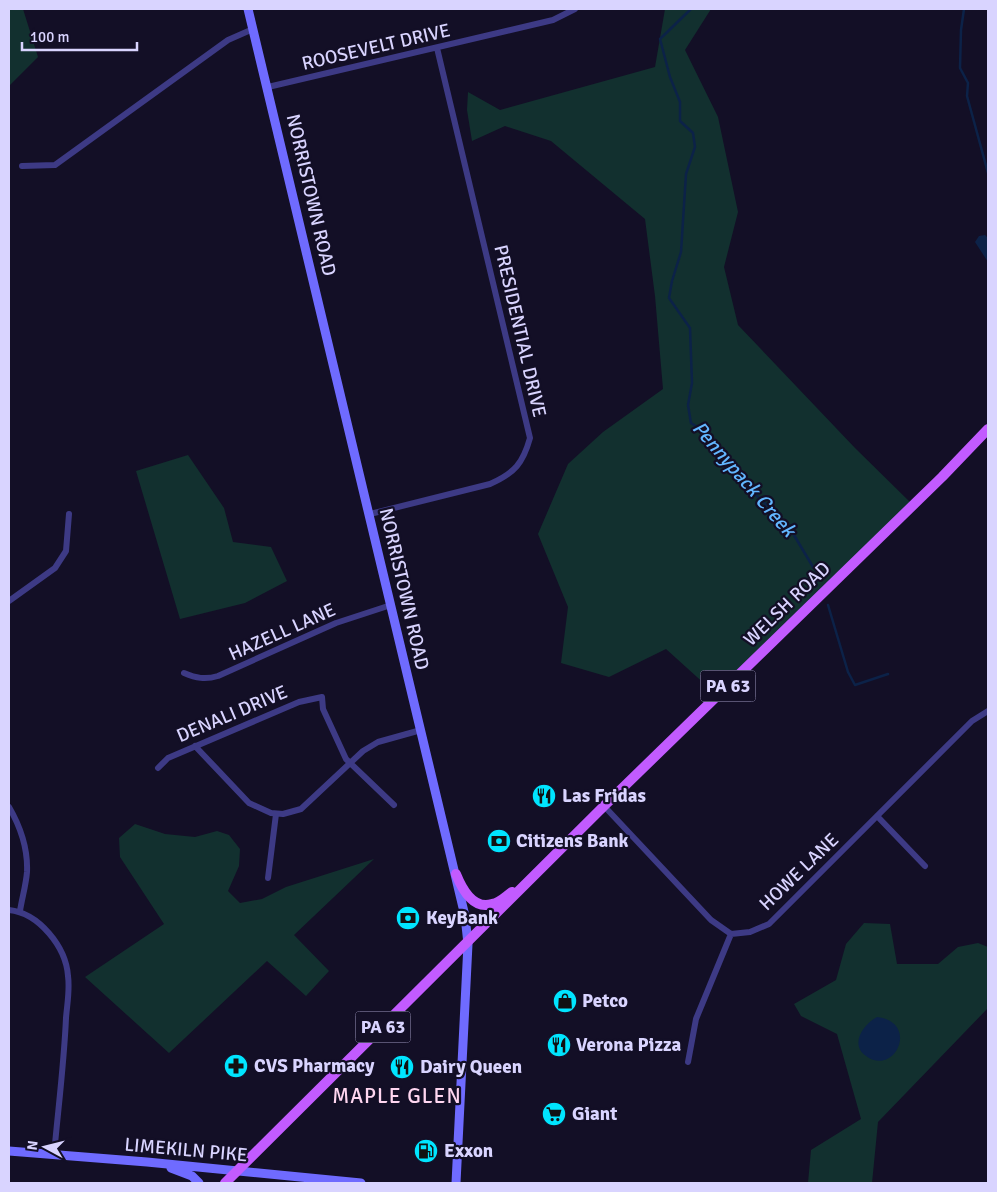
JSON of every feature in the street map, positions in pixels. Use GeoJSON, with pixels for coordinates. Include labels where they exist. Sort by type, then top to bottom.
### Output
{"type":"FeatureCollection","features":[{"type":"Feature","properties":{"kind":"main road","name":"NORRISTOWN ROAD"},"geometry":{"type":"LineString","coordinates":[[248,9],[465,916],[468,944],[456,1183]]}},
{"type":"Feature","properties":{"kind":"main road","name":"WELSH ROAD"},"geometry":{"type":"LineString","coordinates":[[225,1183],[468,944],[604,806],[942,477],[988,429]]}},
{"type":"Feature","properties":{"kind":"main road"},"geometry":{"type":"LineString","coordinates":[[456,874],[468,896],[475,902],[492,905],[545,866]]}},
{"type":"Feature","properties":{"kind":"main road","name":"LIMEKILN PIKE"},"geometry":{"type":"LineString","coordinates":[[9,1151],[147,1162],[361,1183]]}},
{"type":"Feature","properties":{"kind":"main road"},"geometry":{"type":"LineString","coordinates":[[147,1162],[180,1171],[192,1176],[199,1183]]}},
{"type":"Feature","properties":{"kind":"street","name":"ROOSEVELT DRIVE"},"geometry":{"type":"LineString","coordinates":[[268,87],[552,20],[575,9]]}},
{"type":"Feature","properties":{"kind":"street"},"geometry":{"type":"LineString","coordinates":[[22,166],[55,165],[228,40],[253,29]]}},
{"type":"Feature","properties":{"kind":"street","name":"PRESIDENTIAL DRIVE"},"geometry":{"type":"LineString","coordinates":[[370,514],[490,484],[506,477],[520,462],[530,438],[437,48]]}},
{"type":"Feature","properties":{"kind":"street"},"geometry":{"type":"LineString","coordinates":[[9,601],[54,568],[66,551],[69,514]]}},
{"type":"Feature","properties":{"kind":"street","name":"HAZELL LANE"},"geometry":{"type":"LineString","coordinates":[[184,673],[195,678],[209,679],[336,622],[391,605]]}},
{"type":"Feature","properties":{"kind":"street","name":"DENALI DRIVE"},"geometry":{"type":"LineString","coordinates":[[158,768],[168,758],[195,746],[299,702],[322,697],[323,709],[341,750],[350,762]]}},
{"type":"Feature","properties":{"kind":"street","name":"HOWE LANE"},"geometry":{"type":"LineString","coordinates":[[731,934],[750,932],[769,924],[972,721],[988,711]]}},
{"type":"Feature","properties":{"kind":"street"},"geometry":{"type":"LineString","coordinates":[[195,746],[249,803],[276,814],[294,812],[301,809],[350,762],[378,742],[421,730]]}},
{"type":"Feature","properties":{"kind":"street"},"geometry":{"type":"LineString","coordinates":[[350,762],[394,805]]}},
{"type":"Feature","properties":{"kind":"street"},"geometry":{"type":"LineString","coordinates":[[604,806],[711,920],[731,934],[696,1019],[688,1062]]}},
{"type":"Feature","properties":{"kind":"street"},"geometry":{"type":"LineString","coordinates":[[9,808],[17,822],[25,847],[27,872],[20,911]]}},
{"type":"Feature","properties":{"kind":"street"},"geometry":{"type":"LineString","coordinates":[[268,878],[276,814]]}},
{"type":"Feature","properties":{"kind":"street"},"geometry":{"type":"LineString","coordinates":[[877,816],[925,866]]}},
{"type":"Feature","properties":{"kind":"street"},"geometry":{"type":"LineString","coordinates":[[9,910],[20,911],[41,927],[55,941],[64,958],[68,976],[66,1031],[54,1155]]}},
{"type":"Feature","properties":{"kind":"green space"},"geometry":{"type":"Polygon","coordinates":[[[9,9],[23,9],[38,57],[9,86],[9,9]]]}},
{"type":"Feature","properties":{"kind":"green space"},"geometry":{"type":"Polygon","coordinates":[[[665,9],[711,9],[685,50],[718,117],[738,212],[724,267],[738,325],[855,448],[913,505],[718,696],[666,649],[609,677],[561,663],[568,607],[538,534],[568,464],[603,432],[663,389],[655,296],[645,219],[551,141],[505,126],[472,141],[467,110],[468,92],[500,110],[655,67],[665,9]]]}},
{"type":"Feature","properties":{"kind":"green space"},"geometry":{"type":"Polygon","coordinates":[[[188,455],[224,508],[233,542],[271,547],[287,581],[245,603],[180,619],[136,471],[188,455]]]}},
{"type":"Feature","properties":{"kind":"green space"},"geometry":{"type":"Polygon","coordinates":[[[135,824],[165,834],[195,837],[217,831],[229,835],[240,849],[239,866],[228,891],[240,903],[262,899],[286,887],[374,859],[294,935],[329,971],[306,996],[267,961],[169,1053],[85,977],[164,924],[120,857],[119,838],[135,824]]]}},
{"type":"Feature","properties":{"kind":"green space"},"geometry":{"type":"Polygon","coordinates":[[[864,923],[890,924],[897,964],[938,964],[958,947],[978,943],[988,947],[988,1008],[878,1122],[872,1183],[808,1183],[811,1150],[861,1119],[837,1034],[801,1016],[794,1004],[836,980],[846,944],[864,923]]]}},
{"type":"Feature","properties":{"kind":"water"},"geometry":{"type":"Polygon","coordinates":[[[985,235],[988,238],[988,262],[975,242],[979,236],[985,235]]]}},
{"type":"Feature","properties":{"kind":"water"},"geometry":{"type":"Polygon","coordinates":[[[877,1017],[890,1021],[898,1028],[900,1037],[899,1046],[894,1054],[886,1059],[877,1061],[866,1056],[861,1051],[859,1040],[863,1029],[877,1017]]]}},
{"type":"Feature","properties":{"kind":"waterway","name":"Pennypack Creek"},"geometry":{"type":"LineString","coordinates":[[691,9],[660,39],[670,77],[680,102],[680,121],[693,133],[695,147],[686,174],[681,252],[669,298],[690,328],[692,383],[688,405],[691,423],[705,432],[743,483],[788,525],[813,567],[820,573],[815,585]]}},
{"type":"Feature","properties":{"kind":"waterway"},"geometry":{"type":"LineString","coordinates":[[964,9],[961,30],[960,68],[968,83],[967,96],[988,173]]}},
{"type":"Feature","properties":{"kind":"waterway","name":"Pennypack Creek"},"geometry":{"type":"LineString","coordinates":[[828,605],[848,672],[855,685],[888,674]]}},
{"type":"Feature","properties":{"kind":"place","name":"Las Fridas"},"geometry":{"type":"Point","coordinates":[544,796]}},
{"type":"Feature","properties":{"kind":"place","name":"Citizens Bank"},"geometry":{"type":"Point","coordinates":[499,841]}},
{"type":"Feature","properties":{"kind":"place","name":"KeyBank"},"geometry":{"type":"Point","coordinates":[408,918]}},
{"type":"Feature","properties":{"kind":"place","name":"Petco"},"geometry":{"type":"Point","coordinates":[565,1001]}},
{"type":"Feature","properties":{"kind":"place","name":"Verona Pizza"},"geometry":{"type":"Point","coordinates":[559,1045]}},
{"type":"Feature","properties":{"kind":"place","name":"CVS Pharmacy"},"geometry":{"type":"Point","coordinates":[236,1066]}},
{"type":"Feature","properties":{"kind":"place","name":"Dairy Queen"},"geometry":{"type":"Point","coordinates":[402,1067]}},
{"type":"Feature","properties":{"kind":"place","name":"Giant"},"geometry":{"type":"Point","coordinates":[554,1114]}},
{"type":"Feature","properties":{"kind":"place","name":"Exxon"},"geometry":{"type":"Point","coordinates":[426,1151]}},
{"type":"Feature","properties":{"kind":"district","name":"MAPLE GLEN"},"geometry":{"type":"Point","coordinates":[397,1096]}}]}
